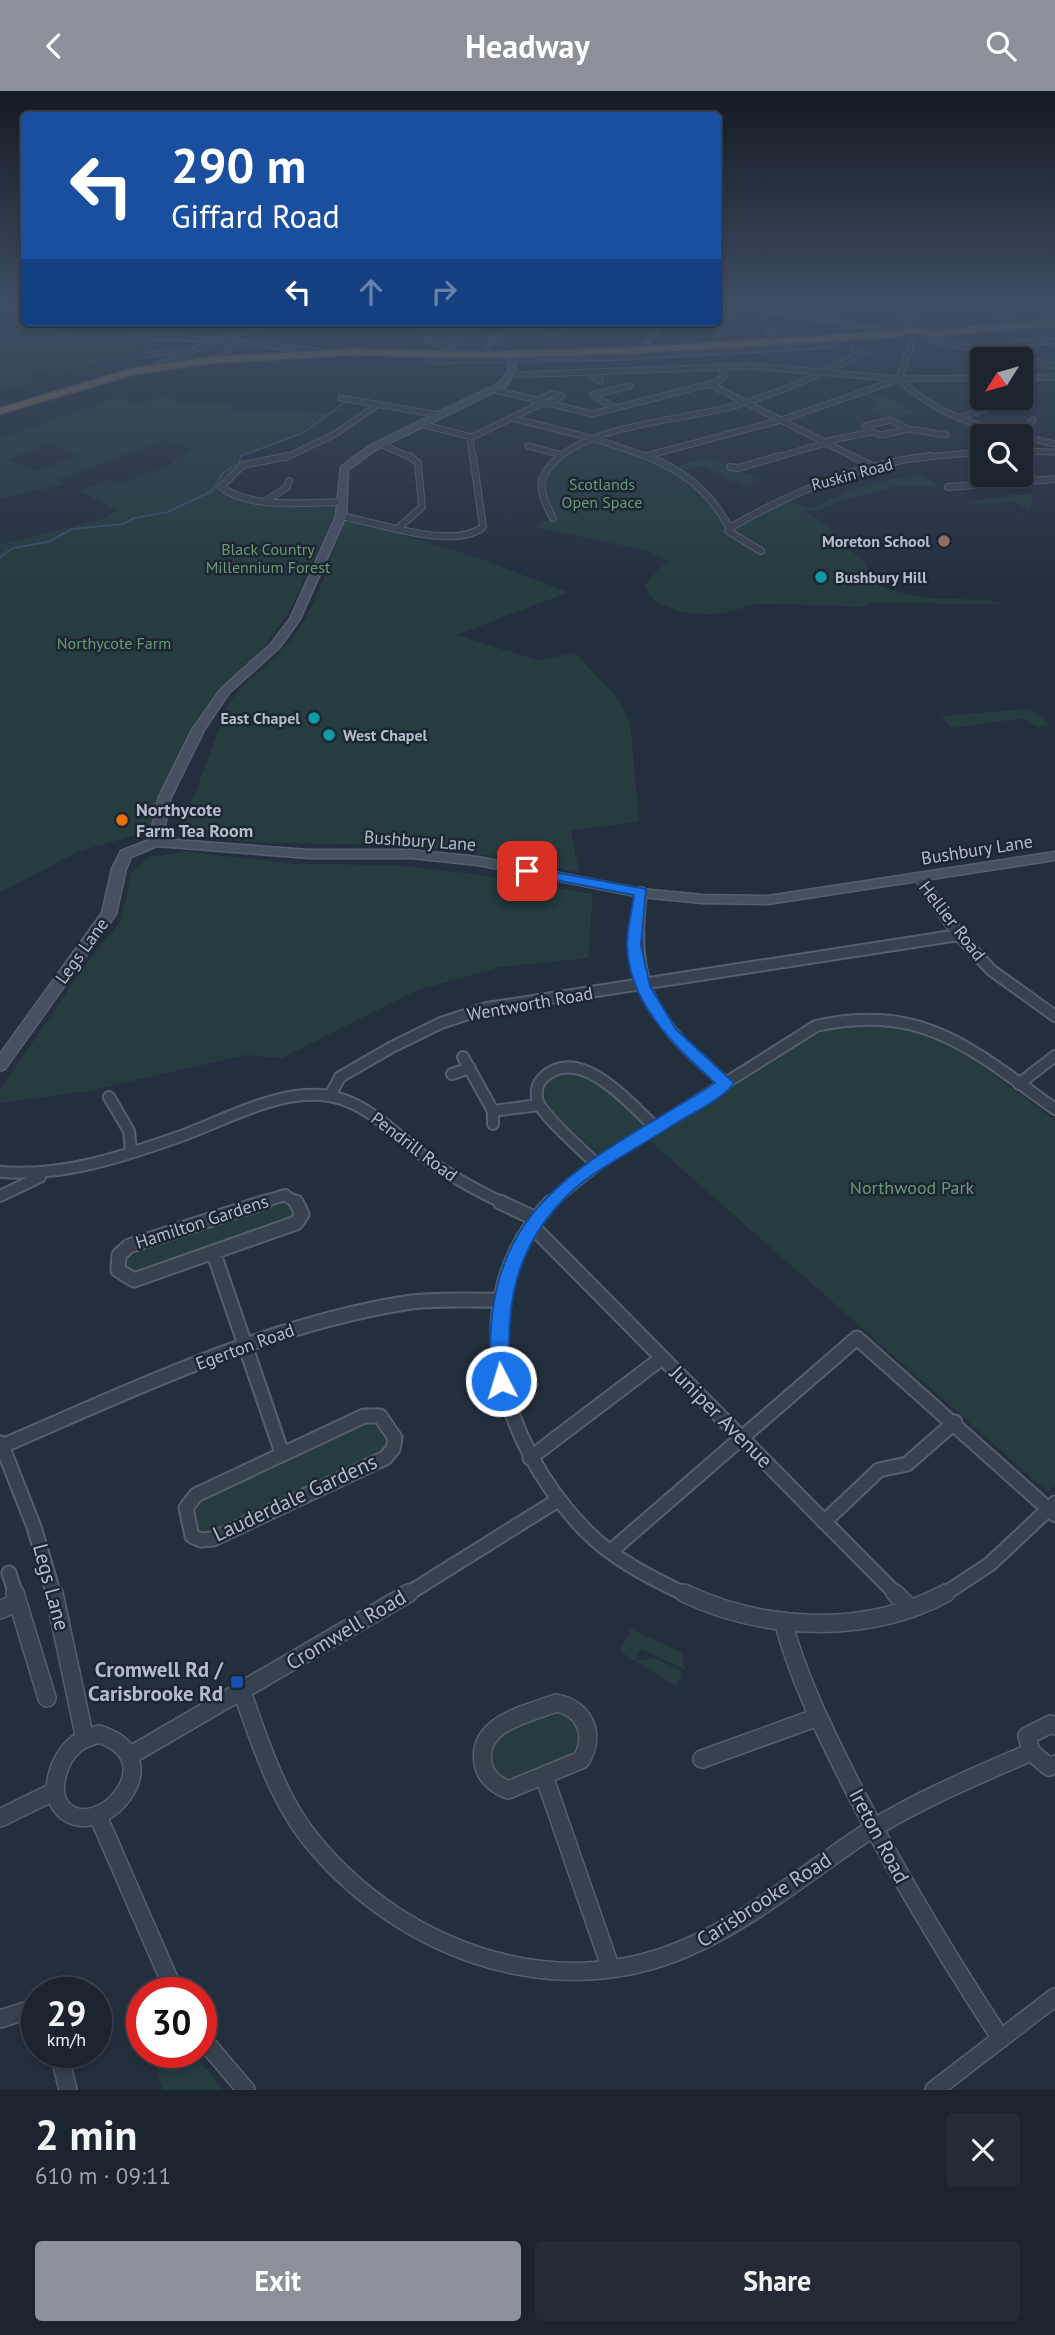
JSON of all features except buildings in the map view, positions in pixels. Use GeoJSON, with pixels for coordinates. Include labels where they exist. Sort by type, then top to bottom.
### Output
{"type":"FeatureCollection","features":[{"type":"Feature","properties":{"kind":"highway"},"geometry":{"type":"LineString","coordinates":[[0,411],[44,398]]}},
{"type":"Feature","properties":{"kind":"street"},"geometry":{"type":"LineString","coordinates":[[342,398],[439,415]]}},
{"type":"Feature","properties":{"kind":"street"},"geometry":{"type":"LineString","coordinates":[[155,842],[165,797],[198,730],[225,691],[275,646],[289,628],[341,516],[344,502],[341,478],[344,469],[356,458],[380,444],[476,398]]}},
{"type":"Feature","properties":{"kind":"street"},"geometry":{"type":"LineString","coordinates":[[524,398],[584,414],[653,398]]}},
{"type":"Feature","properties":{"kind":"street"},"geometry":{"type":"LineString","coordinates":[[598,398],[615,408]]}},
{"type":"Feature","properties":{"kind":"street"},"geometry":{"type":"LineString","coordinates":[[738,398],[872,466]]}},
{"type":"Feature","properties":{"kind":"street"},"geometry":{"type":"LineString","coordinates":[[554,518],[541,495],[545,471],[562,455],[587,439],[752,398]]}},
{"type":"Feature","properties":{"kind":"street"},"geometry":{"type":"LineString","coordinates":[[646,456],[781,420],[843,398]]}},
{"type":"Feature","properties":{"kind":"street"},"geometry":{"type":"LineString","coordinates":[[922,398],[957,418],[977,424]]}},
{"type":"Feature","properties":{"kind":"street"},"geometry":{"type":"LineString","coordinates":[[420,424],[470,437],[541,403]]}},
{"type":"Feature","properties":{"kind":"street"},"geometry":{"type":"LineString","coordinates":[[344,502],[265,501],[224,491],[221,487],[244,464],[282,459],[335,434],[377,405]]}},
{"type":"Feature","properties":{"kind":"street"},"geometry":{"type":"LineString","coordinates":[[957,418],[984,410]]}},
{"type":"Feature","properties":{"kind":"street"},"geometry":{"type":"LineString","coordinates":[[512,418],[646,456],[697,482],[714,497],[729,525],[733,526],[728,531],[761,551]]}},
{"type":"Feature","properties":{"kind":"street"},"geometry":{"type":"LineString","coordinates":[[1029,424],[1033,420]]}},
{"type":"Feature","properties":{"kind":"street"},"geometry":{"type":"LineString","coordinates":[[871,432],[865,426],[888,421],[908,429],[946,435]]}},
{"type":"Feature","properties":{"kind":"street"},"geometry":{"type":"LineString","coordinates":[[730,467],[740,470],[824,442],[871,432],[882,435],[908,429]]}},
{"type":"Feature","properties":{"kind":"street"},"geometry":{"type":"LineString","coordinates":[[341,516],[397,529],[452,534],[472,533],[483,527],[470,437]]}},
{"type":"Feature","properties":{"kind":"street"},"geometry":{"type":"LineString","coordinates":[[1033,439],[1055,444]]}},
{"type":"Feature","properties":{"kind":"street"},"geometry":{"type":"LineString","coordinates":[[380,444],[411,457],[418,463],[422,507],[397,529]]}},
{"type":"Feature","properties":{"kind":"street"},"geometry":{"type":"LineString","coordinates":[[529,448],[562,455]]}},
{"type":"Feature","properties":{"kind":"street"},"geometry":{"type":"LineString","coordinates":[[1033,451],[1055,451]]}},
{"type":"Feature","properties":{"kind":"street","name":"Ruskin Road"},"geometry":{"type":"LineString","coordinates":[[733,526],[805,486],[872,466],[970,453]]}},
{"type":"Feature","properties":{"kind":"street"},"geometry":{"type":"LineString","coordinates":[[948,487],[1055,479]]}},
{"type":"Feature","properties":{"kind":"street"},"geometry":{"type":"LineString","coordinates":[[265,501],[287,487],[289,481]]}},
{"type":"Feature","properties":{"kind":"street","name":"Bushbury Lane"},"geometry":{"type":"LineString","coordinates":[[155,842],[309,854],[444,857],[641,893],[702,899],[768,900],[1055,856]]}},
{"type":"Feature","properties":{"kind":"street","name":"Legs Lane"},"geometry":{"type":"LineString","coordinates":[[0,1065],[109,913],[119,869],[126,854],[155,842]]}},
{"type":"Feature","properties":{"kind":"street","name":"Hellier Road"},"geometry":{"type":"LineString","coordinates":[[918,877],[959,935],[991,970],[1055,1016]]}},
{"type":"Feature","properties":{"kind":"street"},"geometry":{"type":"LineString","coordinates":[[641,893],[634,945],[643,986],[670,1033],[726,1083]]}},
{"type":"Feature","properties":{"kind":"street","name":"Wentworth Road"},"geometry":{"type":"LineString","coordinates":[[330,1096],[340,1077],[441,1023],[487,1008],[643,986],[802,958],[959,935]]}},
{"type":"Feature","properties":{"kind":"street"},"geometry":{"type":"LineString","coordinates":[[611,1551],[650,1514],[858,1338],[1053,1509],[962,1586],[911,1609],[848,1622],[783,1621],[738,1613],[671,1589],[611,1551],[558,1500],[530,1458],[514,1425],[501,1381],[498,1339],[501,1300],[511,1264],[534,1222],[566,1186],[816,1026],[853,1016],[901,1019],[933,1029],[1055,1109]]}},
{"type":"Feature","properties":{"kind":"street"},"geometry":{"type":"LineString","coordinates":[[1019,1084],[1055,1056]]}},
{"type":"Feature","properties":{"kind":"street"},"geometry":{"type":"LineString","coordinates":[[463,1057],[493,1111],[493,1124]]}},
{"type":"Feature","properties":{"kind":"street"},"geometry":{"type":"LineString","coordinates":[[597,1165],[539,1105],[535,1093],[538,1083],[548,1073],[570,1067],[584,1069],[602,1079],[656,1128]]}},
{"type":"Feature","properties":{"kind":"street"},"geometry":{"type":"LineString","coordinates":[[452,1074],[470,1068]]}},
{"type":"Feature","properties":{"kind":"street"},"geometry":{"type":"LineString","coordinates":[[0,1196],[49,1173],[131,1151],[279,1100],[302,1095],[330,1096]]}},
{"type":"Feature","properties":{"kind":"street","name":"Pendrill Road"},"geometry":{"type":"LineString","coordinates":[[330,1096],[361,1107],[411,1149],[463,1183],[534,1222]]}},
{"type":"Feature","properties":{"kind":"street"},"geometry":{"type":"LineString","coordinates":[[109,1097],[129,1131],[131,1151]]}},
{"type":"Feature","properties":{"kind":"street"},"geometry":{"type":"LineString","coordinates":[[493,1111],[539,1105]]}},
{"type":"Feature","properties":{"kind":"street"},"geometry":{"type":"LineString","coordinates":[[0,1172],[49,1173]]}},
{"type":"Feature","properties":{"kind":"street","name":"Hamilton Gardens"},"geometry":{"type":"LineString","coordinates":[[285,1195],[294,1198],[298,1204],[302,1214],[296,1223],[214,1254],[134,1280],[124,1278],[117,1270],[115,1261],[119,1252],[129,1245],[285,1195]]}},
{"type":"Feature","properties":{"kind":"street","name":"Juniper Avenue"},"geometry":{"type":"LineString","coordinates":[[534,1222],[662,1358],[911,1609]]}},
{"type":"Feature","properties":{"kind":"street","name":"Hamilton Gardens"},"geometry":{"type":"LineString","coordinates":[[214,1254],[243,1344]]}},
{"type":"Feature","properties":{"kind":"street","name":"Egerton Road"},"geometry":{"type":"LineString","coordinates":[[1,1443],[243,1344],[352,1313],[409,1302],[501,1300]]}},
{"type":"Feature","properties":{"kind":"street"},"geometry":{"type":"LineString","coordinates":[[243,1344],[282,1453]]}},
{"type":"Feature","properties":{"kind":"street"},"geometry":{"type":"LineString","coordinates":[[530,1458],[662,1358]]}},
{"type":"Feature","properties":{"kind":"street","name":"Lauderdale Gardens"},"geometry":{"type":"LineString","coordinates":[[364,1416],[380,1416],[395,1438],[393,1449],[385,1458],[213,1539],[201,1540],[192,1536],[186,1508],[196,1495],[282,1453],[364,1416]]}},
{"type":"Feature","properties":{"kind":"street"},"geometry":{"type":"LineString","coordinates":[[824,1522],[879,1470],[907,1464],[955,1422]]}},
{"type":"Feature","properties":{"kind":"street","name":"Legs Lane"},"geometry":{"type":"LineString","coordinates":[[1,1443],[34,1527],[55,1598],[85,1738]]}},
{"type":"Feature","properties":{"kind":"street","name":"Cromwell Road"},"geometry":{"type":"LineString","coordinates":[[131,1755],[352,1629],[558,1500]]}},
{"type":"Feature","properties":{"kind":"street"},"geometry":{"type":"LineString","coordinates":[[9,1573],[47,1698]]}},
{"type":"Feature","properties":{"kind":"street"},"geometry":{"type":"LineString","coordinates":[[0,1610],[16,1602]]}},
{"type":"Feature","properties":{"kind":"street","name":"Ireton Road"},"geometry":{"type":"LineString","coordinates":[[783,1621],[818,1717],[873,1828],[936,1941],[1001,2039]]}},
{"type":"Feature","properties":{"kind":"street","name":"Carisbrooke Road"},"geometry":{"type":"LineString","coordinates":[[242,1692],[273,1773],[303,1829],[327,1860],[384,1913],[458,1951],[485,1961],[544,1971],[611,1969],[681,1951],[718,1934],[873,1828],[1031,1752]]}},
{"type":"Feature","properties":{"kind":"street"},"geometry":{"type":"LineString","coordinates":[[556,1703],[565,1703],[574,1707],[586,1722],[589,1743],[581,1760],[544,1776],[508,1790],[498,1786],[486,1773],[482,1744],[490,1731],[556,1703]]}},
{"type":"Feature","properties":{"kind":"street"},"geometry":{"type":"LineString","coordinates":[[702,1759],[818,1717]]}},
{"type":"Feature","properties":{"kind":"street"},"geometry":{"type":"LineString","coordinates":[[1055,1726],[1051,1724],[1027,1736],[1031,1752],[1042,1763],[1049,1767],[1055,1763]]}},
{"type":"Feature","properties":{"kind":"street"},"geometry":{"type":"LineString","coordinates":[[99,1734],[113,1736],[124,1743],[131,1755],[130,1783],[122,1797],[98,1816],[83,1819],[70,1815],[60,1805],[55,1791],[59,1767],[75,1745],[85,1738],[99,1734]]}},
{"type":"Feature","properties":{"kind":"street"},"geometry":{"type":"LineString","coordinates":[[544,1776],[611,1969]]}},
{"type":"Feature","properties":{"kind":"street"},"geometry":{"type":"LineString","coordinates":[[0,1818],[55,1791]]}},
{"type":"Feature","properties":{"kind":"street"},"geometry":{"type":"LineString","coordinates":[[98,1816],[168,1977]]}},
{"type":"Feature","properties":{"kind":"street"},"geometry":{"type":"LineString","coordinates":[[934,2090],[1055,1997]]}},
{"type":"Feature","properties":{"kind":"street"},"geometry":{"type":"LineString","coordinates":[[0,2018],[21,2012]]}},
{"type":"Feature","properties":{"kind":"street"},"geometry":{"type":"LineString","coordinates":[[217,2056],[246,2090]]}},
{"type":"Feature","properties":{"kind":"street"},"geometry":{"type":"LineString","coordinates":[[63,2068],[68,2090]]}},
{"type":"Feature","properties":{"kind":"green space","name":"Northycote Farm"},"geometry":{"type":"Polygon","coordinates":[[[121,398],[134,405],[159,398],[171,398],[186,406],[234,403],[233,410],[332,413],[305,432],[241,456],[217,492],[266,502],[339,505],[289,612],[264,647],[214,701],[159,792],[156,815],[146,832],[77,852],[0,893],[0,544],[102,519],[116,510],[77,490],[110,480],[118,484],[171,465],[176,459],[194,450],[163,440],[59,480],[65,484],[0,499],[0,438],[121,398]],[[49,443],[9,460],[35,471],[78,456],[49,443]]]}},
{"type":"Feature","properties":{"kind":"green space"},"geometry":{"type":"Polygon","coordinates":[[[871,398],[887,398],[915,413],[886,420],[869,410],[878,402],[871,398]]]}},
{"type":"Feature","properties":{"kind":"green space","name":"Scotlands Open Space"},"geometry":{"type":"Polygon","coordinates":[[[592,441],[668,467],[710,497],[726,528],[724,533],[757,551],[730,531],[783,499],[810,508],[857,487],[920,474],[941,488],[900,485],[817,511],[804,511],[831,529],[854,554],[862,558],[877,584],[889,590],[925,598],[986,600],[1001,604],[870,603],[863,607],[758,604],[707,614],[664,606],[649,594],[645,585],[659,568],[670,562],[648,551],[535,527],[549,519],[558,519],[543,494],[546,472],[558,461],[592,441]]]}},
{"type":"Feature","properties":{"kind":"green space"},"geometry":{"type":"Polygon","coordinates":[[[705,458],[736,466],[735,470],[763,480],[744,487],[704,466],[681,470],[676,467],[705,458]]]}},
{"type":"Feature","properties":{"kind":"green space"},"geometry":{"type":"Polygon","coordinates":[[[1033,493],[1030,511],[1014,502],[978,504],[969,501],[1033,493]]]}},
{"type":"Feature","properties":{"kind":"green space"},"geometry":{"type":"Polygon","coordinates":[[[346,517],[481,559],[569,592],[456,635],[538,660],[575,653],[619,700],[630,722],[639,821],[571,831],[579,873],[464,851],[394,845],[238,841],[186,834],[188,812],[229,703],[243,686],[283,649],[300,627],[323,581],[346,517]]]}},
{"type":"Feature","properties":{"kind":"green space"},"geometry":{"type":"Polygon","coordinates":[[[1026,709],[1036,712],[1050,725],[1037,727],[1024,718],[952,728],[941,716],[1026,709]]]}},
{"type":"Feature","properties":{"kind":"green space"},"geometry":{"type":"Polygon","coordinates":[[[187,852],[299,864],[396,865],[481,875],[593,894],[588,958],[500,967],[415,991],[282,1058],[246,1055],[88,1091],[0,1103],[0,1090],[84,967],[120,922],[132,872],[149,857],[187,852]]]}},
{"type":"Feature","properties":{"kind":"green space","name":"Northwood Park"},"geometry":{"type":"Polygon","coordinates":[[[856,1021],[896,1024],[946,1040],[1055,1120],[1055,1486],[1048,1492],[650,1141],[810,1036],[856,1021]]]}},
{"type":"Feature","properties":{"kind":"green space"},"geometry":{"type":"Polygon","coordinates":[[[575,1072],[593,1078],[648,1126],[600,1156],[546,1106],[542,1096],[546,1084],[553,1077],[575,1072]]]}},
{"type":"Feature","properties":{"kind":"green space"},"geometry":{"type":"Polygon","coordinates":[[[282,1199],[290,1201],[295,1214],[292,1220],[133,1275],[123,1267],[127,1251],[282,1199]]]}},
{"type":"Feature","properties":{"kind":"green space"},"geometry":{"type":"Polygon","coordinates":[[[367,1421],[385,1432],[387,1446],[378,1454],[209,1534],[198,1532],[192,1518],[197,1504],[367,1421]]]}},
{"type":"Feature","properties":{"kind":"green space"},"geometry":{"type":"Polygon","coordinates":[[[631,1629],[682,1653],[685,1670],[641,1649],[634,1661],[620,1651],[631,1629]]]}},
{"type":"Feature","properties":{"kind":"green space"},"geometry":{"type":"Polygon","coordinates":[[[654,1658],[682,1671],[677,1687],[635,1661],[654,1658]]]}},
{"type":"Feature","properties":{"kind":"green space"},"geometry":{"type":"Polygon","coordinates":[[[562,1709],[572,1714],[582,1735],[569,1754],[549,1767],[503,1782],[491,1775],[486,1746],[504,1729],[562,1709]]]}},
{"type":"Feature","properties":{"kind":"green space"},"geometry":{"type":"Polygon","coordinates":[[[157,2068],[205,2068],[223,2090],[162,2090],[157,2068]]]}},
{"type":"Feature","properties":{"kind":"waterway"},"geometry":{"type":"LineString","coordinates":[[0,557],[13,548],[48,542],[72,529],[123,524],[134,518],[168,512],[212,491],[223,473],[239,463],[241,456],[305,432],[344,403]]}},
{"type":"Feature","properties":{"kind":"place","name":"Moreton School"},"geometry":{"type":"Point","coordinates":[944,541]}},
{"type":"Feature","properties":{"kind":"place","name":"Bushbury Hill"},"geometry":{"type":"Point","coordinates":[821,577]}},
{"type":"Feature","properties":{"kind":"place","name":"East Chapel"},"geometry":{"type":"Point","coordinates":[314,718]}},
{"type":"Feature","properties":{"kind":"place","name":"West Chapel"},"geometry":{"type":"Point","coordinates":[329,735]}},
{"type":"Feature","properties":{"kind":"place","name":"Northycote Farm Tea Room"},"geometry":{"type":"Point","coordinates":[122,820]}},
{"type":"Feature","properties":{"kind":"place","name":"Cromwell Rd / Carisbrooke Rd"},"geometry":{"type":"Point","coordinates":[237,1682]}},
{"type":"Feature","properties":{"kind":"route"},"geometry":{"type":"LineString","coordinates":[[501,1381],[498,1360],[501,1300],[511,1264],[536,1219],[566,1186],[726,1083],[670,1033],[643,986],[636,964],[634,945],[641,893],[527,871]]}},
{"type":"Feature","properties":{"kind":"park label","name":"Black Country Millennium Forest"},"geometry":{"type":"Point","coordinates":[268,558]}}]}
